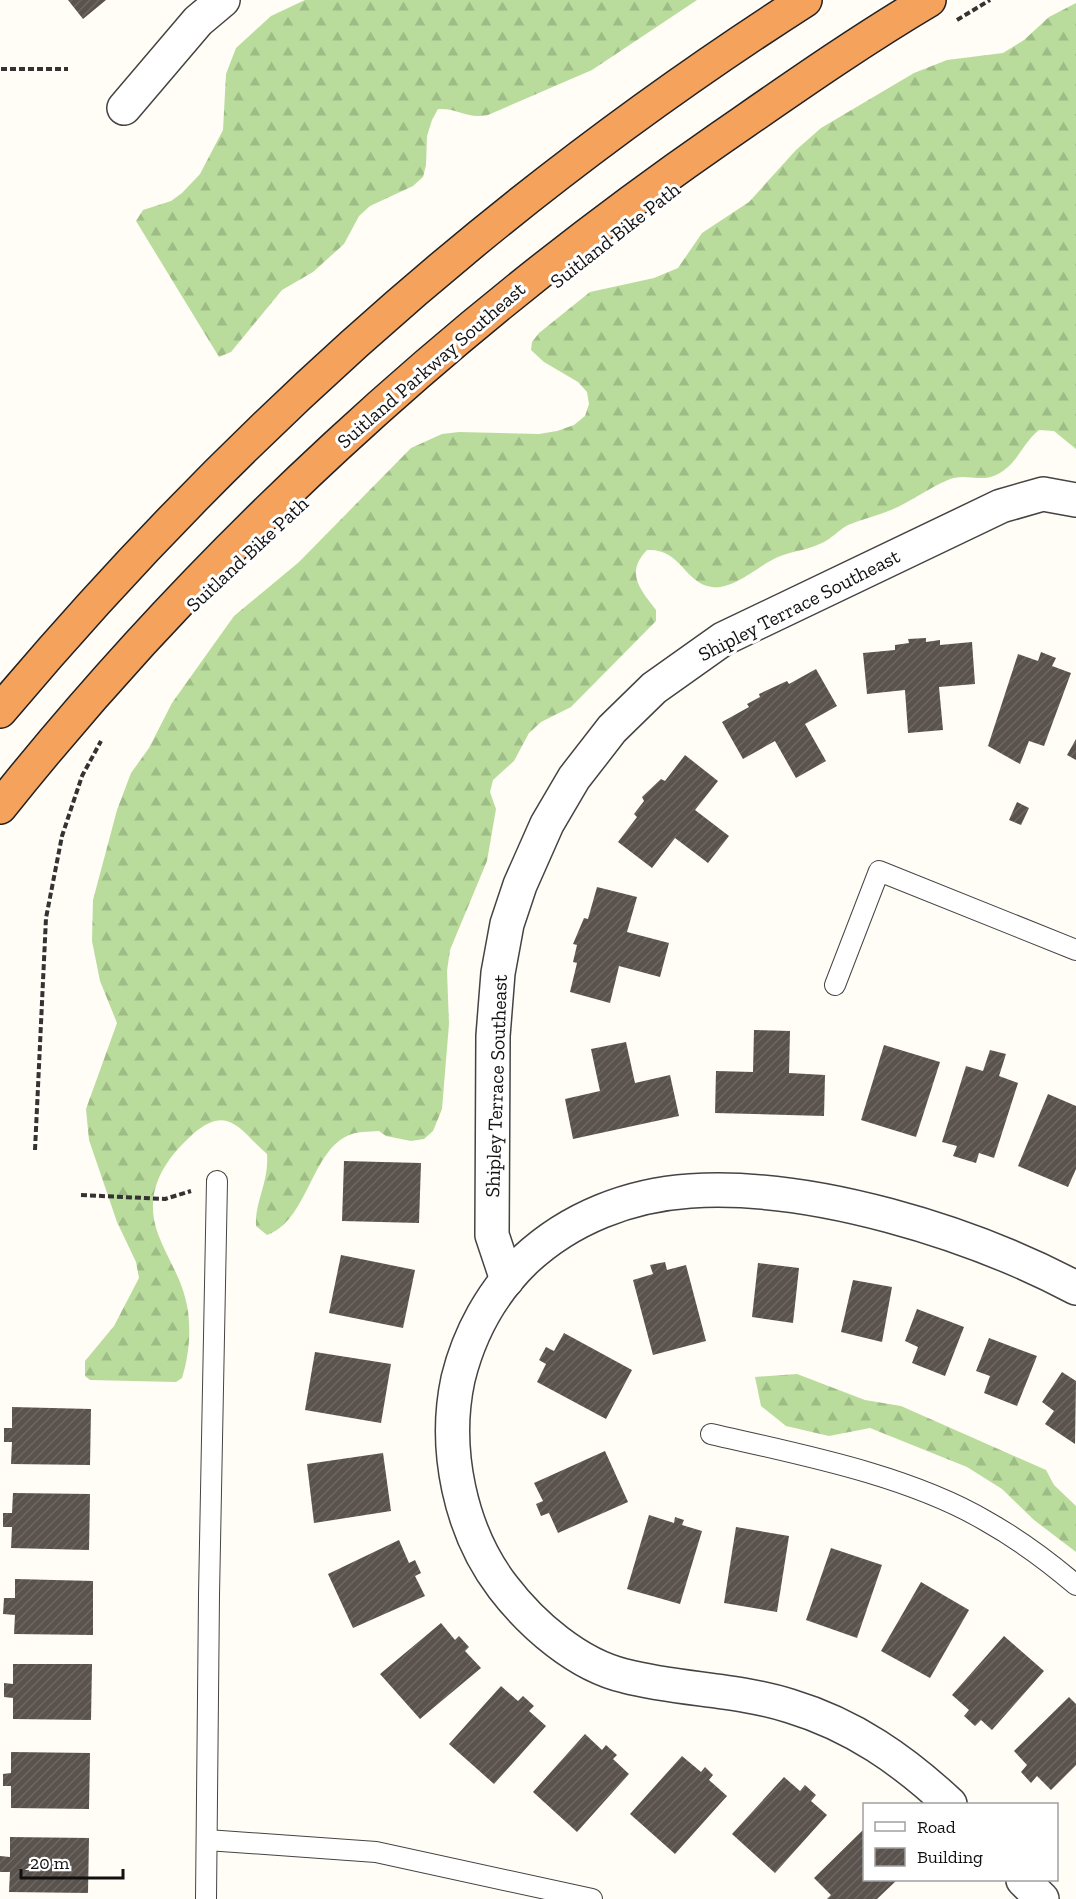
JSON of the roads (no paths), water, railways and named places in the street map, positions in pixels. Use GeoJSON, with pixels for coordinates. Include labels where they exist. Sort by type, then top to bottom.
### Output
{"type":"FeatureCollection","features":[{"type":"Feature","properties":{"kind":"highway"},"geometry":{"type":"LineString","coordinates":[[0,711],[90,608],[195,496],[298,394],[419,285],[621,125],[805,0]]}},
{"type":"Feature","properties":{"kind":"highway","name":"Suitland Parkway Southeast"},"geometry":{"type":"LineString","coordinates":[[0,807],[109,680],[215,565],[320,462],[437,357],[542,269],[662,178],[788,90],[930,0]]}},
{"type":"Feature","properties":{"kind":"street"},"geometry":{"type":"LineString","coordinates":[[123,108],[198,21],[223,0]]}},
{"type":"Feature","properties":{"kind":"street","name":"Shipley Terrace Southeast"},"geometry":{"type":"LineString","coordinates":[[507,1280],[492,1235],[494,1036],[498,973],[507,924],[520,885],[552,814],[574,778],[612,729],[654,688],[723,639],[1001,506],[1067,498]]}},
{"type":"Feature","properties":{"kind":"street"},"geometry":{"type":"LineString","coordinates":[[949,1803],[886,1750],[829,1720],[767,1699],[622,1676],[565,1646],[515,1602],[489,1567],[467,1523],[455,1449],[454,1406],[465,1356],[485,1310],[507,1280],[540,1246],[584,1218],[642,1199],[705,1191],[795,1198],[910,1222],[993,1249],[1076,1288]]}},
{"type":"Feature","properties":{"kind":"street"},"geometry":{"type":"LineString","coordinates":[[1024,1881],[1042,1899]]}},
{"type":"Feature","properties":{"kind":"lane"},"geometry":{"type":"LineString","coordinates":[[835,985],[879,871],[1076,950]]}},
{"type":"Feature","properties":{"kind":"lane"},"geometry":{"type":"LineString","coordinates":[[206,1899],[208,1595],[217,1180]]}},
{"type":"Feature","properties":{"kind":"lane"},"geometry":{"type":"LineString","coordinates":[[711,1434],[784,1450],[914,1488],[985,1520],[1052,1565],[1076,1585]]}},
{"type":"Feature","properties":{"kind":"lane"},"geometry":{"type":"LineString","coordinates":[[207,1840],[376,1852],[592,1899]]}}]}
